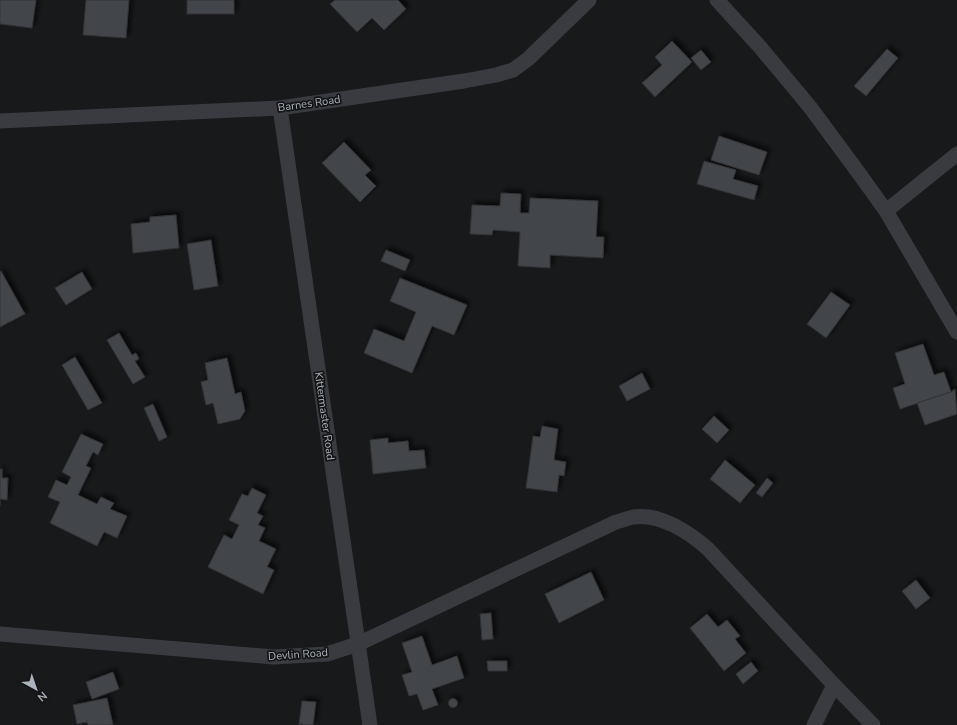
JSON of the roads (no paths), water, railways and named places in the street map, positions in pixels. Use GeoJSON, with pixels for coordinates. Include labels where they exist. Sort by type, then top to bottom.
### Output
{"type":"FeatureCollection","features":[{"type":"Feature","properties":{"kind":"street","name":"Barnes Road"},"geometry":{"type":"LineString","coordinates":[[0,121],[280,108],[464,81],[513,70],[544,45],[589,0]]}},
{"type":"Feature","properties":{"kind":"street"},"geometry":{"type":"LineString","coordinates":[[717,0],[760,47],[810,107],[886,211],[957,332]]}},
{"type":"Feature","properties":{"kind":"street","name":"Kittermaster Road"},"geometry":{"type":"LineString","coordinates":[[280,108],[370,725]]}},
{"type":"Feature","properties":{"kind":"street"},"geometry":{"type":"LineString","coordinates":[[886,211],[957,154]]}},
{"type":"Feature","properties":{"kind":"street","name":"Devlin Road"},"geometry":{"type":"LineString","coordinates":[[0,634],[274,657],[327,654],[358,644],[616,522],[634,517],[653,517],[694,536],[873,725]]}},
{"type":"Feature","properties":{"kind":"street"},"geometry":{"type":"LineString","coordinates":[[814,725],[834,685]]}}]}
